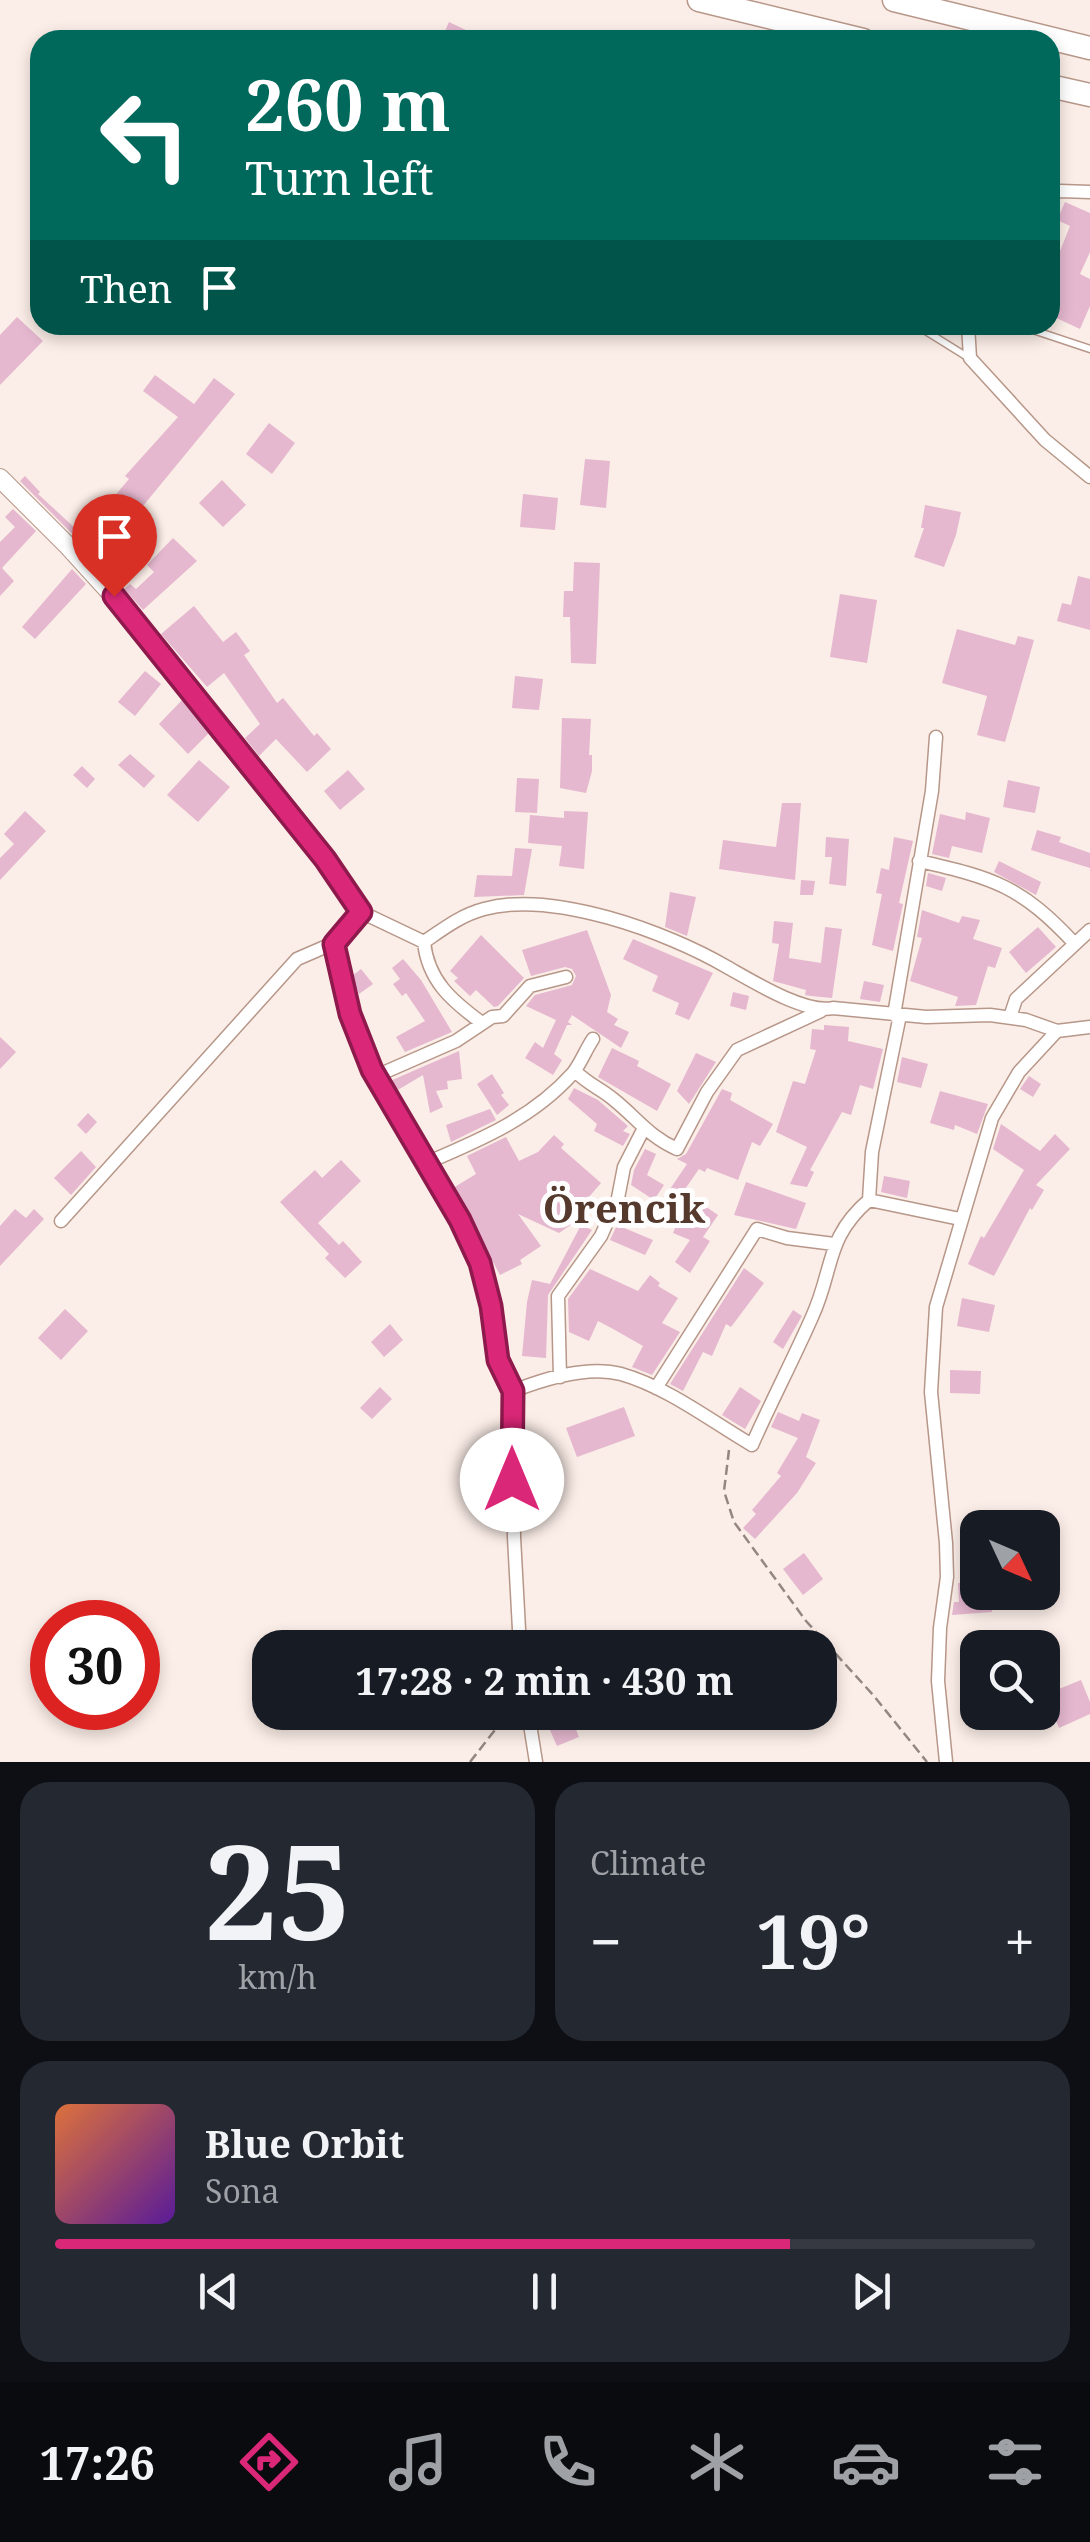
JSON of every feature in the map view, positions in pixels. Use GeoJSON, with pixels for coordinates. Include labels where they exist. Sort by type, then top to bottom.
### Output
{"type":"FeatureCollection","features":[{"type":"Feature","properties":{"kind":"highway"},"geometry":{"type":"LineString","coordinates":[[699,0],[822,30]]}},
{"type":"Feature","properties":{"kind":"highway"},"geometry":{"type":"LineString","coordinates":[[894,0],[1016,30]]}},
{"type":"Feature","properties":{"kind":"highway"},"geometry":{"type":"LineString","coordinates":[[1060,41],[1090,48]]}},
{"type":"Feature","properties":{"kind":"highway"},"geometry":{"type":"LineString","coordinates":[[1060,88],[1090,96]]}},
{"type":"Feature","properties":{"kind":"street"},"geometry":{"type":"LineString","coordinates":[[1060,191],[1090,192]]}},
{"type":"Feature","properties":{"kind":"street"},"geometry":{"type":"LineString","coordinates":[[969,335],[970,358],[1046,440],[1090,477]]}},
{"type":"Feature","properties":{"kind":"street"},"geometry":{"type":"LineString","coordinates":[[0,478],[139,625],[325,859],[361,912],[424,942]]}},
{"type":"Feature","properties":{"kind":"street"},"geometry":{"type":"LineString","coordinates":[[513,1391],[560,1377],[618,1373],[656,1388],[752,1445],[817,1305],[834,1244],[847,1222],[870,1200],[872,1152],[932,791],[936,737]]}},
{"type":"Feature","properties":{"kind":"street"},"geometry":{"type":"LineString","coordinates":[[919,860],[986,876],[1045,912],[1075,944]]}},
{"type":"Feature","properties":{"kind":"street"},"geometry":{"type":"LineString","coordinates":[[424,942],[457,920],[495,906],[598,914],[676,940],[767,988],[821,1011]]}},
{"type":"Feature","properties":{"kind":"street"},"geometry":{"type":"LineString","coordinates":[[62,1221],[297,959],[334,944],[361,912]]}},
{"type":"Feature","properties":{"kind":"street"},"geometry":{"type":"LineString","coordinates":[[1010,1017],[1016,999],[1090,930]]}},
{"type":"Feature","properties":{"kind":"street"},"geometry":{"type":"LineString","coordinates":[[424,942],[428,967],[439,986],[482,1023]]}},
{"type":"Feature","properties":{"kind":"street"},"geometry":{"type":"LineString","coordinates":[[334,944],[350,1014],[376,1076],[460,1220],[480,1263],[498,1360],[513,1391],[519,1630]]}},
{"type":"Feature","properties":{"kind":"street"},"geometry":{"type":"LineString","coordinates":[[376,1076],[456,1041],[492,1017],[503,1016],[530,986],[566,977]]}},
{"type":"Feature","properties":{"kind":"street"},"geometry":{"type":"LineString","coordinates":[[575,1071],[591,1088],[610,1096],[654,1138],[676,1149],[707,1092],[737,1050],[821,1011],[833,1008],[897,1015],[1010,1017],[1058,1031],[1090,1027]]}},
{"type":"Feature","properties":{"kind":"street"},"geometry":{"type":"LineString","coordinates":[[946,1762],[938,1681],[947,1578],[946,1543],[930,1362],[936,1306],[960,1219],[1000,1102],[1031,1058],[1058,1031]]}},
{"type":"Feature","properties":{"kind":"street"},"geometry":{"type":"LineString","coordinates":[[426,1162],[524,1116],[575,1071],[593,1039]]}},
{"type":"Feature","properties":{"kind":"street"},"geometry":{"type":"LineString","coordinates":[[560,1377],[558,1296],[606,1226],[618,1198],[624,1168],[644,1128]]}},
{"type":"Feature","properties":{"kind":"street"},"geometry":{"type":"LineString","coordinates":[[870,1200],[960,1219]]}},
{"type":"Feature","properties":{"kind":"street"},"geometry":{"type":"LineString","coordinates":[[656,1388],[757,1228],[787,1238],[834,1244]]}},
{"type":"Feature","properties":{"kind":"street"},"geometry":{"type":"LineString","coordinates":[[531,1730],[536,1762]]}},
{"type":"Feature","properties":{"kind":"lane"},"geometry":{"type":"LineString","coordinates":[[932,335],[970,358]]}},
{"type":"Feature","properties":{"kind":"lane"},"geometry":{"type":"LineString","coordinates":[[1048,335],[1090,349]]}},
{"type":"Feature","properties":{"kind":"path"},"geometry":{"type":"LineString","coordinates":[[734,1435],[724,1479],[726,1503],[734,1522],[814,1631],[927,1762]]}},
{"type":"Feature","properties":{"kind":"path"},"geometry":{"type":"LineString","coordinates":[[470,1762],[495,1730]]}},
{"type":"Feature","properties":{"kind":"building"},"geometry":{"type":"Polygon","coordinates":[[[449,22],[466,30],[445,30],[449,22]]]}},
{"type":"Feature","properties":{"kind":"building"},"geometry":{"type":"Polygon","coordinates":[[[1065,202],[1090,213],[1090,252],[1080,274],[1090,279],[1090,306],[1080,329],[1060,320],[1060,251],[1070,226],[1060,221],[1065,202]]]}},
{"type":"Feature","properties":{"kind":"building"},"geometry":{"type":"Polygon","coordinates":[[[17,317],[30,329],[30,335],[43,341],[0,385],[0,335],[17,317]]]}},
{"type":"Feature","properties":{"kind":"building"},"geometry":{"type":"Polygon","coordinates":[[[155,375],[194,404],[214,378],[235,394],[97,559],[20,481],[25,476],[38,494],[89,541],[112,509],[107,505],[129,479],[125,476],[178,417],[143,391],[155,375]]]}},
{"type":"Feature","properties":{"kind":"building"},"geometry":{"type":"Polygon","coordinates":[[[269,423],[295,443],[272,474],[246,454],[269,423]]]}},
{"type":"Feature","properties":{"kind":"building"},"geometry":{"type":"Polygon","coordinates":[[[585,459],[610,461],[606,508],[580,505],[585,459]]]}},
{"type":"Feature","properties":{"kind":"building"},"geometry":{"type":"Polygon","coordinates":[[[222,480],[246,505],[223,527],[199,503],[222,480]]]}},
{"type":"Feature","properties":{"kind":"building"},"geometry":{"type":"Polygon","coordinates":[[[523,494],[558,498],[555,530],[520,527],[523,494]]]}},
{"type":"Feature","properties":{"kind":"building"},"geometry":{"type":"Polygon","coordinates":[[[925,505],[961,512],[944,567],[914,557],[924,528],[925,505]]]}},
{"type":"Feature","properties":{"kind":"building"},"geometry":{"type":"Polygon","coordinates":[[[13,509],[36,531],[2,568],[14,581],[0,596],[0,542],[15,527],[5,517],[13,509]]]}},
{"type":"Feature","properties":{"kind":"building"},"geometry":{"type":"Polygon","coordinates":[[[173,538],[197,561],[143,610],[124,589],[130,584],[136,589],[154,572],[147,565],[173,538]]]}},
{"type":"Feature","properties":{"kind":"building"},"geometry":{"type":"Polygon","coordinates":[[[574,562],[600,563],[596,664],[571,663],[570,617],[563,617],[564,591],[573,591],[574,562]]]}},
{"type":"Feature","properties":{"kind":"building"},"geometry":{"type":"Polygon","coordinates":[[[72,569],[86,584],[35,639],[22,627],[72,569]]]}},
{"type":"Feature","properties":{"kind":"building"},"geometry":{"type":"Polygon","coordinates":[[[1078,576],[1090,579],[1090,630],[1057,621],[1062,603],[1071,605],[1078,576]]]}},
{"type":"Feature","properties":{"kind":"building"},"geometry":{"type":"Polygon","coordinates":[[[840,594],[877,600],[867,663],[830,657],[840,594]]]}},
{"type":"Feature","properties":{"kind":"building"},"geometry":{"type":"Polygon","coordinates":[[[194,606],[223,642],[236,632],[250,651],[244,655],[277,703],[283,698],[314,736],[317,733],[331,749],[307,772],[276,739],[259,756],[245,738],[260,724],[224,673],[207,687],[161,634],[194,606]]]}},
{"type":"Feature","properties":{"kind":"building"},"geometry":{"type":"Polygon","coordinates":[[[957,629],[1015,645],[1018,636],[1034,640],[1005,742],[977,735],[987,696],[942,683],[957,629]]]}},
{"type":"Feature","properties":{"kind":"building"},"geometry":{"type":"Polygon","coordinates":[[[145,671],[161,684],[135,716],[118,702],[145,671]]]}},
{"type":"Feature","properties":{"kind":"building"},"geometry":{"type":"Polygon","coordinates":[[[515,676],[543,679],[539,710],[512,708],[515,676]]]}},
{"type":"Feature","properties":{"kind":"building"},"geometry":{"type":"Polygon","coordinates":[[[182,700],[209,733],[188,754],[159,724],[182,700]]]}},
{"type":"Feature","properties":{"kind":"building"},"geometry":{"type":"Polygon","coordinates":[[[562,718],[591,719],[592,771],[586,793],[560,788],[562,718]]]}},
{"type":"Feature","properties":{"kind":"building"},"geometry":{"type":"Polygon","coordinates":[[[130,754],[155,776],[144,788],[118,765],[130,754]]]}},
{"type":"Feature","properties":{"kind":"building"},"geometry":{"type":"Polygon","coordinates":[[[199,760],[230,787],[198,822],[167,795],[199,760]]]}},
{"type":"Feature","properties":{"kind":"building"},"geometry":{"type":"Polygon","coordinates":[[[82,766],[95,779],[87,788],[73,775],[82,766]]]}},
{"type":"Feature","properties":{"kind":"building"},"geometry":{"type":"Polygon","coordinates":[[[348,770],[365,789],[340,810],[324,791],[348,770]]]}},
{"type":"Feature","properties":{"kind":"building"},"geometry":{"type":"Polygon","coordinates":[[[517,778],[539,779],[537,813],[515,812],[517,778]]]}},
{"type":"Feature","properties":{"kind":"building"},"geometry":{"type":"Polygon","coordinates":[[[1008,780],[1040,787],[1035,813],[1003,807],[1008,780]]]}},
{"type":"Feature","properties":{"kind":"building"},"geometry":{"type":"Polygon","coordinates":[[[782,803],[801,803],[795,880],[719,869],[723,840],[776,847],[782,803]]]}},
{"type":"Feature","properties":{"kind":"building"},"geometry":{"type":"Polygon","coordinates":[[[25,811],[46,831],[0,880],[0,858],[14,844],[4,834],[25,811]]]}},
{"type":"Feature","properties":{"kind":"building"},"geometry":{"type":"Polygon","coordinates":[[[564,811],[588,812],[584,869],[559,866],[562,846],[528,843],[530,815],[564,818],[564,811]]]}},
{"type":"Feature","properties":{"kind":"building"},"geometry":{"type":"Polygon","coordinates":[[[966,812],[990,818],[982,853],[952,846],[949,858],[932,854],[940,814],[965,820],[966,812]]]}},
{"type":"Feature","properties":{"kind":"building"},"geometry":{"type":"Polygon","coordinates":[[[1037,830],[1061,837],[1059,842],[1090,853],[1090,868],[1031,850],[1037,830]]]}},
{"type":"Feature","properties":{"kind":"building"},"geometry":{"type":"Polygon","coordinates":[[[826,837],[849,839],[846,886],[829,884],[832,857],[825,857],[826,837]]]}},
{"type":"Feature","properties":{"kind":"building"},"geometry":{"type":"Polygon","coordinates":[[[894,837],[913,841],[893,951],[872,945],[882,894],[876,893],[881,868],[889,870],[894,837]]]}},
{"type":"Feature","properties":{"kind":"building"},"geometry":{"type":"Polygon","coordinates":[[[515,848],[532,849],[524,895],[474,897],[477,875],[512,876],[515,848]]]}},
{"type":"Feature","properties":{"kind":"building"},"geometry":{"type":"Polygon","coordinates":[[[999,861],[1041,882],[1036,895],[994,872],[999,861]]]}},
{"type":"Feature","properties":{"kind":"building"},"geometry":{"type":"Polygon","coordinates":[[[928,873],[946,878],[942,891],[926,886],[928,873]]]}},
{"type":"Feature","properties":{"kind":"building"},"geometry":{"type":"Polygon","coordinates":[[[801,880],[815,881],[813,895],[800,895],[801,880]]]}},
{"type":"Feature","properties":{"kind":"building"},"geometry":{"type":"Polygon","coordinates":[[[670,892],[696,897],[687,936],[665,927],[670,892]]]}},
{"type":"Feature","properties":{"kind":"building"},"geometry":{"type":"Polygon","coordinates":[[[922,910],[959,923],[962,916],[980,920],[973,939],[1002,948],[995,968],[988,966],[976,1005],[955,1006],[958,997],[910,981],[922,938],[917,937],[922,910]]]}},
{"type":"Feature","properties":{"kind":"building"},"geometry":{"type":"Polygon","coordinates":[[[774,921],[793,923],[789,958],[821,963],[825,927],[842,929],[832,998],[805,995],[806,990],[773,981],[779,944],[772,943],[774,921]]]}},
{"type":"Feature","properties":{"kind":"building"},"geometry":{"type":"Polygon","coordinates":[[[1038,927],[1056,947],[1026,973],[1009,952],[1038,927]]]}},
{"type":"Feature","properties":{"kind":"building"},"geometry":{"type":"Polygon","coordinates":[[[587,930],[611,995],[607,1012],[618,1019],[614,1025],[629,1032],[621,1048],[572,1015],[568,1022],[572,1025],[567,1025],[554,1054],[562,1060],[553,1075],[525,1058],[535,1042],[543,1048],[556,1020],[526,1006],[535,995],[572,985],[576,976],[565,967],[531,976],[522,950],[587,930]]]}},
{"type":"Feature","properties":{"kind":"building"},"geometry":{"type":"Polygon","coordinates":[[[481,935],[524,978],[494,1007],[476,990],[470,996],[454,981],[458,978],[450,971],[481,935]]]}},
{"type":"Feature","properties":{"kind":"building"},"geometry":{"type":"Polygon","coordinates":[[[633,939],[713,973],[689,1020],[675,1014],[679,1003],[652,991],[658,976],[623,959],[633,939]]]}},
{"type":"Feature","properties":{"kind":"building"},"geometry":{"type":"Polygon","coordinates":[[[403,959],[421,980],[452,1032],[405,1052],[396,1037],[425,1021],[406,993],[402,996],[393,984],[400,979],[392,968],[403,959]]]}},
{"type":"Feature","properties":{"kind":"building"},"geometry":{"type":"Polygon","coordinates":[[[361,969],[373,984],[359,994],[352,976],[361,969]]]}},
{"type":"Feature","properties":{"kind":"building"},"geometry":{"type":"Polygon","coordinates":[[[864,981],[884,985],[880,1002],[860,999],[864,981]]]}},
{"type":"Feature","properties":{"kind":"building"},"geometry":{"type":"Polygon","coordinates":[[[733,992],[749,996],[746,1010],[730,1006],[733,992]]]}},
{"type":"Feature","properties":{"kind":"building"},"geometry":{"type":"Polygon","coordinates":[[[824,1025],[849,1027],[848,1041],[883,1049],[873,1089],[860,1085],[851,1115],[842,1112],[810,1170],[814,1172],[807,1187],[790,1184],[807,1147],[776,1132],[793,1081],[805,1084],[816,1050],[810,1049],[812,1029],[824,1030],[824,1025]]]}},
{"type":"Feature","properties":{"kind":"building"},"geometry":{"type":"Polygon","coordinates":[[[0,1037],[16,1052],[0,1069],[0,1037]]]}},
{"type":"Feature","properties":{"kind":"building"},"geometry":{"type":"Polygon","coordinates":[[[612,1048],[671,1084],[657,1111],[598,1077],[612,1048]]]}},
{"type":"Feature","properties":{"kind":"building"},"geometry":{"type":"Polygon","coordinates":[[[459,1051],[462,1079],[447,1081],[448,1089],[436,1091],[443,1107],[430,1113],[423,1075],[396,1091],[390,1081],[459,1051]]]}},
{"type":"Feature","properties":{"kind":"building"},"geometry":{"type":"Polygon","coordinates":[[[696,1053],[716,1062],[689,1104],[677,1091],[696,1053]]]}},
{"type":"Feature","properties":{"kind":"building"},"geometry":{"type":"Polygon","coordinates":[[[902,1057],[928,1064],[921,1088],[897,1082],[902,1057]]]}},
{"type":"Feature","properties":{"kind":"building"},"geometry":{"type":"Polygon","coordinates":[[[492,1074],[509,1105],[497,1115],[477,1084],[492,1074]]]}},
{"type":"Feature","properties":{"kind":"building"},"geometry":{"type":"Polygon","coordinates":[[[1029,1076],[1041,1084],[1033,1097],[1020,1089],[1029,1076]]]}},
{"type":"Feature","properties":{"kind":"building"},"geometry":{"type":"Polygon","coordinates":[[[574,1088],[598,1100],[628,1126],[623,1131],[630,1134],[623,1146],[594,1131],[597,1124],[568,1099],[574,1088]]]}},
{"type":"Feature","properties":{"kind":"building"},"geometry":{"type":"Polygon","coordinates":[[[722,1089],[732,1093],[730,1100],[773,1124],[760,1146],[752,1142],[738,1180],[707,1168],[705,1172],[699,1169],[678,1199],[668,1192],[687,1164],[677,1159],[686,1154],[722,1089]]]}},
{"type":"Feature","properties":{"kind":"building"},"geometry":{"type":"Polygon","coordinates":[[[940,1091],[988,1104],[977,1134],[955,1125],[954,1130],[930,1123],[940,1091]]]}},
{"type":"Feature","properties":{"kind":"building"},"geometry":{"type":"Polygon","coordinates":[[[490,1109],[496,1120],[451,1142],[446,1125],[490,1109]]]}},
{"type":"Feature","properties":{"kind":"building"},"geometry":{"type":"Polygon","coordinates":[[[88,1113],[97,1122],[86,1134],[77,1125],[88,1113]]]}},
{"type":"Feature","properties":{"kind":"building"},"geometry":{"type":"Polygon","coordinates":[[[1001,1124],[1040,1151],[1055,1134],[1070,1149],[1036,1185],[1044,1190],[1030,1208],[994,1276],[968,1264],[981,1236],[984,1238],[1024,1170],[993,1149],[1001,1124]]]}},
{"type":"Feature","properties":{"kind":"building"},"geometry":{"type":"Polygon","coordinates":[[[554,1135],[564,1144],[561,1148],[601,1183],[570,1219],[575,1222],[559,1233],[518,1214],[541,1246],[520,1260],[522,1264],[500,1275],[453,1188],[476,1174],[467,1156],[506,1137],[519,1161],[538,1152],[554,1135]]]}},
{"type":"Feature","properties":{"kind":"building"},"geometry":{"type":"Polygon","coordinates":[[[645,1149],[656,1154],[647,1175],[664,1185],[654,1200],[631,1185],[645,1149]]]}},
{"type":"Feature","properties":{"kind":"building"},"geometry":{"type":"Polygon","coordinates":[[[81,1151],[96,1167],[71,1195],[54,1178],[81,1151]]]}},
{"type":"Feature","properties":{"kind":"building"},"geometry":{"type":"Polygon","coordinates":[[[341,1160],[361,1181],[318,1223],[339,1245],[343,1241],[362,1262],[345,1278],[325,1258],[329,1254],[280,1202],[315,1170],[322,1178],[341,1160]]]}},
{"type":"Feature","properties":{"kind":"building"},"geometry":{"type":"Polygon","coordinates":[[[884,1176],[910,1181],[907,1198],[881,1192],[884,1176]]]}},
{"type":"Feature","properties":{"kind":"building"},"geometry":{"type":"Polygon","coordinates":[[[746,1182],[806,1203],[796,1229],[734,1215],[746,1182]]]}},
{"type":"Feature","properties":{"kind":"building"},"geometry":{"type":"Polygon","coordinates":[[[689,1195],[718,1215],[703,1237],[710,1241],[690,1273],[675,1262],[690,1240],[673,1233],[689,1195]]]}},
{"type":"Feature","properties":{"kind":"building"},"geometry":{"type":"Polygon","coordinates":[[[15,1209],[26,1218],[34,1209],[44,1219],[0,1266],[0,1226],[15,1209]]]}},
{"type":"Feature","properties":{"kind":"building"},"geometry":{"type":"Polygon","coordinates":[[[581,1225],[592,1230],[548,1295],[546,1358],[522,1356],[532,1280],[550,1284],[581,1225]]]}},
{"type":"Feature","properties":{"kind":"building"},"geometry":{"type":"Polygon","coordinates":[[[617,1225],[653,1240],[645,1255],[610,1240],[617,1225]]]}},
{"type":"Feature","properties":{"kind":"building"},"geometry":{"type":"Polygon","coordinates":[[[744,1268],[764,1283],[731,1327],[726,1324],[712,1356],[703,1352],[683,1391],[670,1384],[744,1268]]]}},
{"type":"Feature","properties":{"kind":"building"},"geometry":{"type":"Polygon","coordinates":[[[590,1269],[638,1291],[650,1275],[660,1283],[658,1286],[678,1298],[662,1323],[680,1332],[652,1375],[632,1367],[643,1346],[598,1321],[589,1341],[569,1332],[568,1299],[590,1269]]]}},
{"type":"Feature","properties":{"kind":"building"},"geometry":{"type":"Polygon","coordinates":[[[962,1298],[995,1305],[989,1332],[957,1326],[962,1298]]]}},
{"type":"Feature","properties":{"kind":"building"},"geometry":{"type":"Polygon","coordinates":[[[65,1309],[88,1331],[61,1360],[38,1338],[65,1309]]]}},
{"type":"Feature","properties":{"kind":"building"},"geometry":{"type":"Polygon","coordinates":[[[793,1310],[802,1316],[783,1349],[773,1342],[793,1310]]]}},
{"type":"Feature","properties":{"kind":"building"},"geometry":{"type":"Polygon","coordinates":[[[390,1324],[403,1340],[384,1357],[371,1342],[390,1324]]]}},
{"type":"Feature","properties":{"kind":"building"},"geometry":{"type":"Polygon","coordinates":[[[950,1370],[981,1371],[980,1394],[950,1393],[950,1370]]]}},
{"type":"Feature","properties":{"kind":"building"},"geometry":{"type":"Polygon","coordinates":[[[380,1387],[392,1399],[372,1419],[360,1408],[380,1387]]]}},
{"type":"Feature","properties":{"kind":"building"},"geometry":{"type":"Polygon","coordinates":[[[740,1387],[761,1401],[745,1429],[722,1415],[740,1387]]]}},
{"type":"Feature","properties":{"kind":"building"},"geometry":{"type":"Polygon","coordinates":[[[624,1407],[635,1436],[577,1457],[566,1428],[624,1407]]]}},
{"type":"Feature","properties":{"kind":"building"},"geometry":{"type":"Polygon","coordinates":[[[778,1412],[799,1421],[802,1413],[820,1420],[806,1457],[816,1463],[797,1493],[755,1539],[743,1528],[756,1514],[752,1510],[781,1476],[777,1473],[798,1438],[771,1427],[778,1412]]]}},
{"type":"Feature","properties":{"kind":"building"},"geometry":{"type":"Polygon","coordinates":[[[804,1553],[823,1579],[803,1595],[783,1569],[804,1553]]]}},
{"type":"Feature","properties":{"kind":"building"},"geometry":{"type":"Polygon","coordinates":[[[958,1583],[960,1610],[992,1612],[952,1615],[954,1602],[959,1602],[958,1583]]]}},
{"type":"Feature","properties":{"kind":"building"},"geometry":{"type":"Polygon","coordinates":[[[1081,1680],[1090,1702],[1090,1714],[1060,1728],[1060,1689],[1081,1680]]]}},
{"type":"Feature","properties":{"kind":"building"},"geometry":{"type":"Polygon","coordinates":[[[550,1730],[576,1730],[579,1737],[557,1746],[550,1730]]]}},
{"type":"Feature","properties":{"kind":"district","name":"Örencik"},"geometry":{"type":"Point","coordinates":[624,1207]}},
{"type":"Feature","properties":{"kind":"route"},"geometry":{"type":"LineString","coordinates":[[114,596],[325,859],[361,912],[334,944],[342,985],[372,1070],[460,1220],[480,1263],[501,1372],[513,1391],[512,1480]]}}]}
